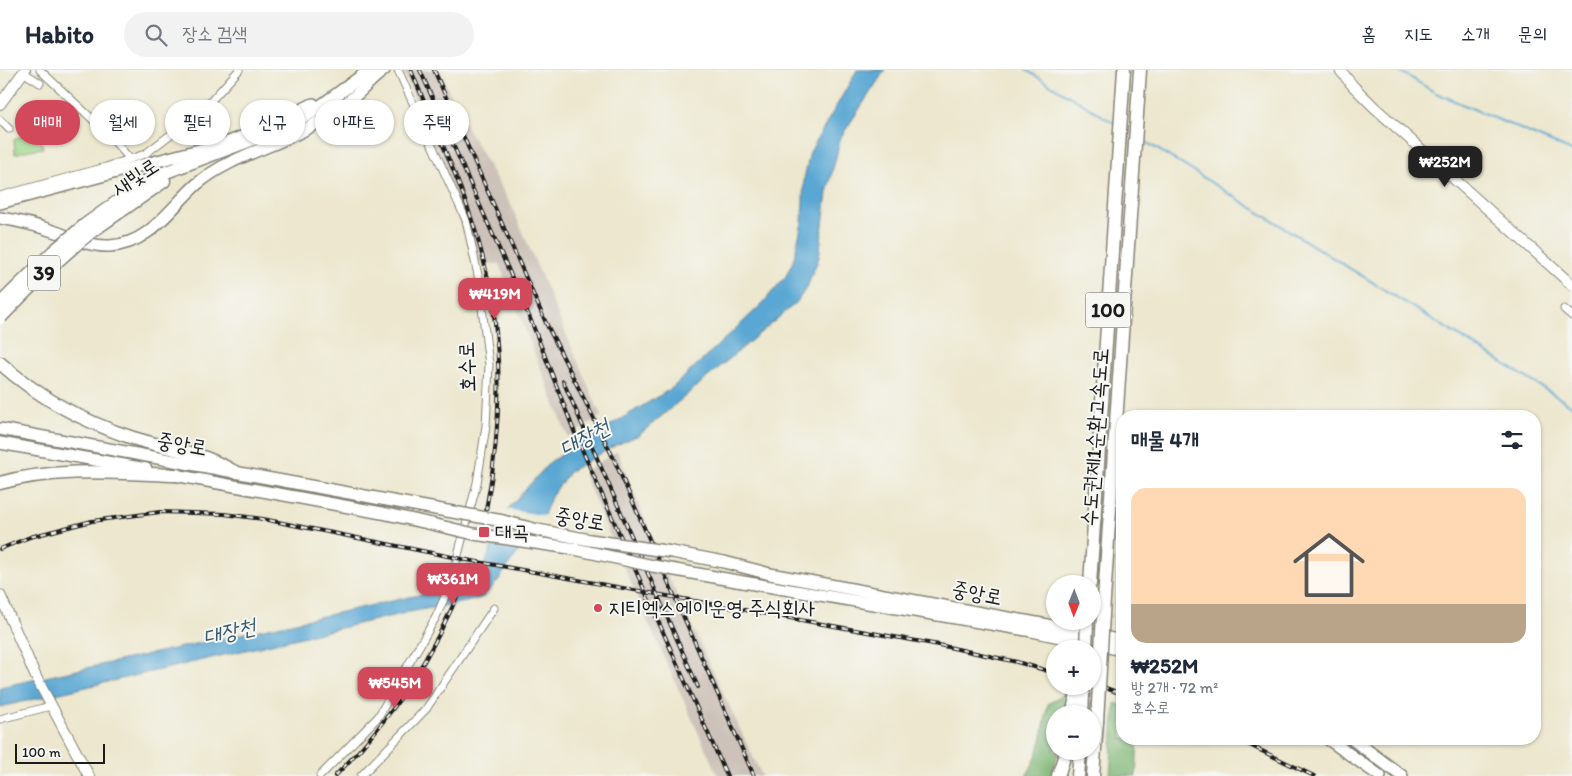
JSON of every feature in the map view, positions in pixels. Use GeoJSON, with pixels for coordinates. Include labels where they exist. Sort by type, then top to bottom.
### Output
{"type":"FeatureCollection","features":[{"type":"Feature","properties":{"kind":"highway","name":"수도권제1순환고속도로"},"geometry":{"type":"LineString","coordinates":[[1091,575],[1124,70]]}},
{"type":"Feature","properties":{"kind":"highway","name":"수도권제1순환고속도로"},"geometry":{"type":"LineString","coordinates":[[1117,410],[1140,70]]}},
{"type":"Feature","properties":{"kind":"highway","name":"새빛로"},"geometry":{"type":"LineString","coordinates":[[0,304],[47,257],[88,228],[145,182],[161,174],[285,127],[314,111],[370,73]]}},
{"type":"Feature","properties":{"kind":"highway","name":"새빛로"},"geometry":{"type":"LineString","coordinates":[[0,318],[88,228]]}},
{"type":"Feature","properties":{"kind":"highway"},"geometry":{"type":"LineString","coordinates":[[0,363],[19,380],[46,398],[99,426],[199,456],[235,472]]}},
{"type":"Feature","properties":{"kind":"highway","name":"수도권제1순환고속도로"},"geometry":{"type":"LineString","coordinates":[[1093,776],[1116,427]]}},
{"type":"Feature","properties":{"kind":"highway"},"geometry":{"type":"LineString","coordinates":[[0,483],[49,473],[177,475]]}},
{"type":"Feature","properties":{"kind":"highway"},"geometry":{"type":"LineString","coordinates":[[1058,776],[1063,760]]}},
{"type":"Feature","properties":{"kind":"highway"},"geometry":{"type":"LineString","coordinates":[[1078,776],[1079,760]]}},
{"type":"Feature","properties":{"kind":"main road","name":"39"},"geometry":{"type":"LineString","coordinates":[[370,73],[385,70]]}},
{"type":"Feature","properties":{"kind":"main road"},"geometry":{"type":"LineString","coordinates":[[1340,70],[1374,107],[1572,285]]}},
{"type":"Feature","properties":{"kind":"main road"},"geometry":{"type":"LineString","coordinates":[[0,104],[24,71]]}},
{"type":"Feature","properties":{"kind":"main road"},"geometry":{"type":"LineString","coordinates":[[0,203],[229,142],[305,109],[370,73]]}},
{"type":"Feature","properties":{"kind":"main road"},"geometry":{"type":"LineString","coordinates":[[0,218],[20,221],[94,246],[110,246],[130,241],[150,232],[198,184],[219,168],[244,155],[284,141],[316,124],[351,100],[370,73]]}},
{"type":"Feature","properties":{"kind":"main road","name":"중앙로"},"geometry":{"type":"LineString","coordinates":[[4,428],[503,521],[590,540],[672,552],[724,562],[770,574],[1116,640]]}},
{"type":"Feature","properties":{"kind":"main road","name":"중앙로"},"geometry":{"type":"LineString","coordinates":[[0,442],[382,513],[474,534],[563,547],[653,566],[1013,628],[1116,649]]}},
{"type":"Feature","properties":{"kind":"main road"},"geometry":{"type":"LineString","coordinates":[[0,595],[36,677],[89,776]]}},
{"type":"Feature","properties":{"kind":"main road"},"geometry":{"type":"LineString","coordinates":[[1336,745],[1380,776]]}},
{"type":"Feature","properties":{"kind":"main road"},"geometry":{"type":"LineString","coordinates":[[1360,745],[1402,776]]}},
{"type":"Feature","properties":{"kind":"street"},"geometry":{"type":"LineString","coordinates":[[40,70],[107,133],[130,159]]}},
{"type":"Feature","properties":{"kind":"street"},"geometry":{"type":"LineString","coordinates":[[0,196],[106,167],[145,154],[196,116],[240,70]]}},
{"type":"Feature","properties":{"kind":"street","name":"호수로"},"geometry":{"type":"LineString","coordinates":[[320,776],[378,717],[436,617],[450,584],[477,483],[486,426],[489,365],[478,275],[466,220],[398,70]]}},
{"type":"Feature","properties":{"kind":"street"},"geometry":{"type":"LineString","coordinates":[[24,71],[40,83]]}},
{"type":"Feature","properties":{"kind":"street"},"geometry":{"type":"LineString","coordinates":[[0,120],[9,128]]}},
{"type":"Feature","properties":{"kind":"street"},"geometry":{"type":"LineString","coordinates":[[1564,309],[1572,316]]}},
{"type":"Feature","properties":{"kind":"street"},"geometry":{"type":"LineString","coordinates":[[361,776],[426,709],[494,608]]}},
{"type":"Feature","properties":{"kind":"street"},"geometry":{"type":"LineString","coordinates":[[0,719],[50,704]]}},
{"type":"Feature","properties":{"kind":"shaded area"},"geometry":{"type":"Polygon","coordinates":[[[403,70],[440,70],[453,100],[415,100],[403,70]]]}},
{"type":"Feature","properties":{"kind":"shaded area"},"geometry":{"type":"Polygon","coordinates":[[[469,131],[512,207],[601,416],[568,437],[499,264],[475,263],[432,145],[469,145],[469,131]]]}},
{"type":"Feature","properties":{"kind":"shaded area"},"geometry":{"type":"Polygon","coordinates":[[[617,451],[664,567],[762,776],[718,776],[648,622],[583,473],[617,451]]]}},
{"type":"Feature","properties":{"kind":"green space"},"geometry":{"type":"Polygon","coordinates":[[[14,140],[15,145],[42,145],[43,148],[15,154],[14,140]]]}},
{"type":"Feature","properties":{"kind":"green space"},"geometry":{"type":"Polygon","coordinates":[[[1062,695],[1065,695],[1064,705],[1048,704],[1062,695]]]}},
{"type":"Feature","properties":{"kind":"green space"},"geometry":{"type":"Polygon","coordinates":[[[1115,703],[1116,745],[1138,745],[1136,776],[1110,776],[1115,703]]]}},
{"type":"Feature","properties":{"kind":"green space"},"geometry":{"type":"Polygon","coordinates":[[[1046,715],[1046,760],[1056,760],[1051,776],[1026,776],[1035,759],[1046,715]]]}},
{"type":"Feature","properties":{"kind":"water"},"geometry":{"type":"Polygon","coordinates":[[[857,70],[885,70],[841,137],[827,193],[819,257],[808,285],[797,302],[639,435],[614,446],[570,471],[551,497],[544,515],[497,582],[483,597],[466,602],[414,611],[0,707],[0,687],[478,582],[505,512],[550,462],[672,388],[760,306],[786,276],[793,262],[802,223],[804,179],[810,152],[857,70]]]}},
{"type":"Feature","properties":{"kind":"pier"},"geometry":{"type":"Polygon","coordinates":[[[505,509],[546,516],[524,549],[491,542],[505,509]]]}},
{"type":"Feature","properties":{"kind":"waterway"},"geometry":{"type":"LineString","coordinates":[[1026,70],[1116,124]]}},
{"type":"Feature","properties":{"kind":"waterway"},"geometry":{"type":"LineString","coordinates":[[1398,70],[1436,93],[1572,151]]}},
{"type":"Feature","properties":{"kind":"waterway"},"geometry":{"type":"LineString","coordinates":[[1141,139],[1572,406]]}},
{"type":"Feature","properties":{"kind":"railway"},"geometry":{"type":"LineString","coordinates":[[411,70],[469,210],[490,289],[497,351],[498,415],[486,510]]}},
{"type":"Feature","properties":{"kind":"railway"},"geometry":{"type":"LineString","coordinates":[[420,70],[532,323],[576,436],[727,776]]}},
{"type":"Feature","properties":{"kind":"railway"},"geometry":{"type":"LineString","coordinates":[[434,70],[546,323],[612,455],[754,776]]}},
{"type":"Feature","properties":{"kind":"railway"},"geometry":{"type":"LineString","coordinates":[[563,381],[698,687]]}},
{"type":"Feature","properties":{"kind":"railway"},"geometry":{"type":"LineString","coordinates":[[0,549],[30,537],[92,521],[160,512],[224,514],[263,519],[467,560],[939,645],[1046,670]]}},
{"type":"Feature","properties":{"kind":"railway"},"geometry":{"type":"LineString","coordinates":[[335,776],[375,732],[410,685],[439,635],[464,580]]}},
{"type":"Feature","properties":{"kind":"railway"},"geometry":{"type":"LineString","coordinates":[[1101,686],[1116,692]]}},
{"type":"Feature","properties":{"kind":"railway"},"geometry":{"type":"LineString","coordinates":[[1249,745],[1314,776]]}},
{"type":"Feature","properties":{"kind":"place","name":"대곡"},"geometry":{"type":"Point","coordinates":[484,532]}},
{"type":"Feature","properties":{"kind":"place","name":"지티엑스에이운영 주식회사"},"geometry":{"type":"Point","coordinates":[598,608]}},
{"type":"Feature","properties":{"kind":"water label","name":"대장천"},"geometry":{"type":"Point","coordinates":[584,437]}},
{"type":"Feature","properties":{"kind":"water label","name":"대장천"},"geometry":{"type":"Point","coordinates":[229,631]}}]}
